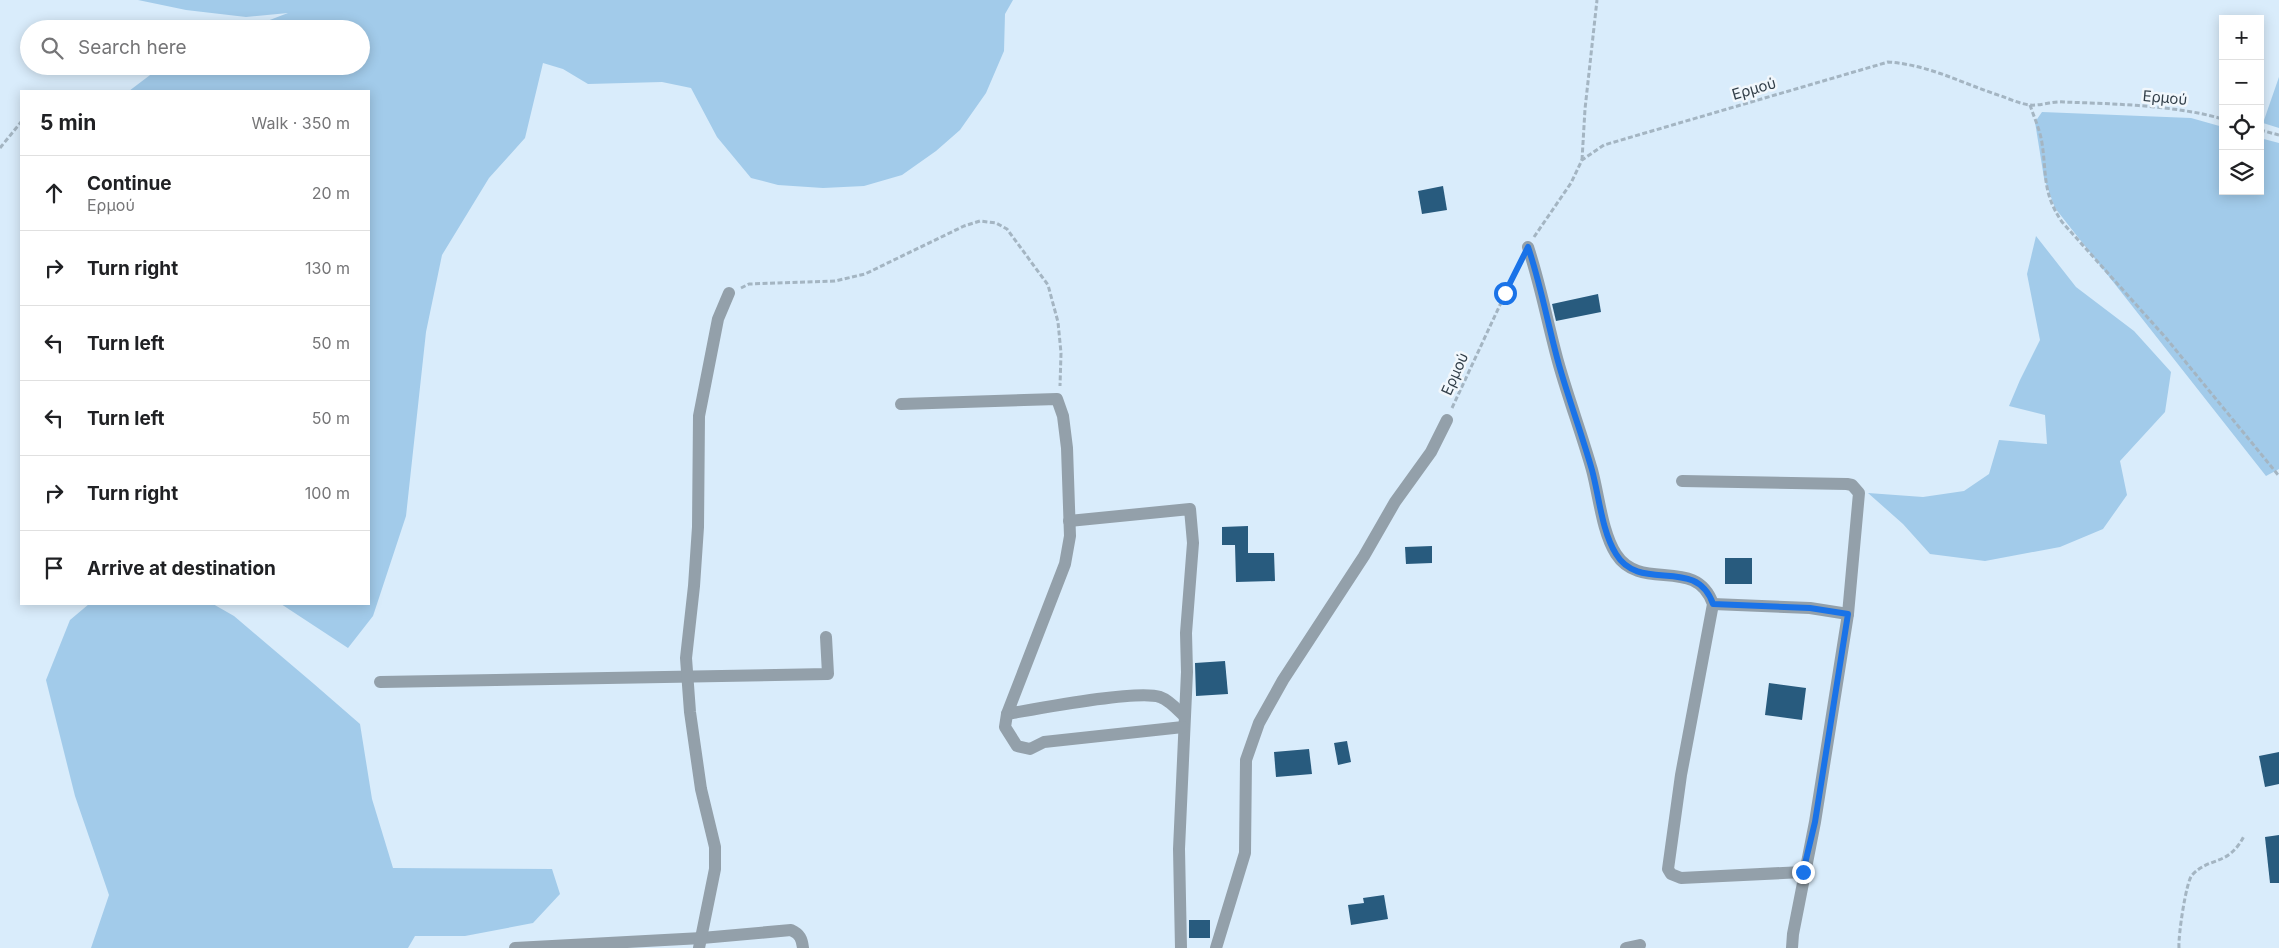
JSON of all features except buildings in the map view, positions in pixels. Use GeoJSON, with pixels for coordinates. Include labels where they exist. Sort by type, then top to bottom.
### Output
{"type":"FeatureCollection","features":[{"type":"Feature","properties":{"kind":"street"},"geometry":{"type":"LineString","coordinates":[[1528,247],[1559,364],[1592,471],[1610,542],[1617,556],[1629,566],[1642,572],[1659,576],[1691,578],[1702,585],[1709,593],[1713,604],[1681,775],[1668,869],[1671,874],[1681,878],[1803,872]]}},
{"type":"Feature","properties":{"kind":"street"},"geometry":{"type":"LineString","coordinates":[[700,943],[715,869],[715,847],[701,789],[690,712],[686,658],[698,527],[699,416],[718,319],[729,293]]}},
{"type":"Feature","properties":{"kind":"street"},"geometry":{"type":"LineString","coordinates":[[901,404],[1057,399],[1067,448],[1070,536],[1065,564],[1007,714],[1005,727],[1017,746],[1030,750],[1044,742],[1184,721]]}},
{"type":"Feature","properties":{"kind":"street"},"geometry":{"type":"LineString","coordinates":[[1216,948],[1245,853],[1246,760],[1259,723],[1283,680],[1364,556],[1396,502],[1431,452],[1447,420]]}},
{"type":"Feature","properties":{"kind":"street"},"geometry":{"type":"LineString","coordinates":[[1682,481],[1847,484],[1856,488],[1860,498],[1848,614],[1815,822],[1803,872],[1792,934],[1792,948]]}},
{"type":"Feature","properties":{"kind":"street"},"geometry":{"type":"LineString","coordinates":[[1069,521],[1190,509],[1193,542],[1186,633],[1179,849],[1181,948]]}},
{"type":"Feature","properties":{"kind":"street"},"geometry":{"type":"LineString","coordinates":[[1713,604],[1810,608],[1848,614]]}},
{"type":"Feature","properties":{"kind":"street"},"geometry":{"type":"LineString","coordinates":[[380,682],[828,674],[826,637]]}},
{"type":"Feature","properties":{"kind":"street"},"geometry":{"type":"LineString","coordinates":[[1007,714],[1132,696],[1159,696],[1170,703],[1184,721]]}},
{"type":"Feature","properties":{"kind":"street"},"geometry":{"type":"LineString","coordinates":[[515,948],[700,943],[791,930],[798,933],[802,940],[803,948]]}},
{"type":"Feature","properties":{"kind":"street"},"geometry":{"type":"LineString","coordinates":[[1626,948],[1640,945]]}},
{"type":"Feature","properties":{"kind":"path"},"geometry":{"type":"LineString","coordinates":[[1582,160],[1585,109],[1598,0]]}},
{"type":"Feature","properties":{"kind":"path","name":"Ερμού"},"geometry":{"type":"LineString","coordinates":[[1447,420],[1516,269],[1528,247],[1571,183],[1582,160],[1604,145],[1888,62],[1912,64],[1934,70],[1980,89],[2030,105],[2057,102],[2094,103],[2198,112],[2219,118]]}},
{"type":"Feature","properties":{"kind":"path"},"geometry":{"type":"LineString","coordinates":[[2030,105],[2042,141],[2046,191],[2053,208],[2062,222],[2166,338],[2279,476]]}},
{"type":"Feature","properties":{"kind":"path"},"geometry":{"type":"LineString","coordinates":[[0,148],[20,123]]}},
{"type":"Feature","properties":{"kind":"path"},"geometry":{"type":"LineString","coordinates":[[2264,131],[2279,135]]}},
{"type":"Feature","properties":{"kind":"path"},"geometry":{"type":"LineString","coordinates":[[729,293],[749,284],[835,281],[865,274],[964,226],[980,221],[996,222],[1007,229],[1048,285],[1058,322],[1061,354],[1061,382],[1057,399]]}},
{"type":"Feature","properties":{"kind":"path"},"geometry":{"type":"LineString","coordinates":[[2178,948],[2183,913],[2192,875],[2228,856],[2237,849],[2244,836]]}},
{"type":"Feature","properties":{"kind":"shaded area"},"geometry":{"type":"Polygon","coordinates":[[[138,0],[1013,0],[1005,14],[1004,51],[986,93],[960,130],[936,151],[902,175],[864,186],[823,188],[778,185],[751,178],[717,137],[691,88],[662,82],[588,84],[563,69],[543,63],[525,138],[489,178],[442,255],[426,332],[406,516],[373,616],[348,648],[283,605],[370,605],[370,90],[130,90],[150,75],[370,75],[370,20],[270,20],[288,13],[246,17],[186,10],[138,0]]]}},
{"type":"Feature","properties":{"kind":"shaded area"},"geometry":{"type":"Polygon","coordinates":[[[2279,77],[2279,128],[2264,123],[2279,77]]]}},
{"type":"Feature","properties":{"kind":"shaded area"},"geometry":{"type":"Polygon","coordinates":[[[2042,112],[2191,118],[2219,126],[2219,195],[2264,195],[2264,139],[2279,143],[2279,469],[2266,476],[2055,208],[2044,178],[2035,122],[2042,112]]]}},
{"type":"Feature","properties":{"kind":"shaded area"},"geometry":{"type":"Polygon","coordinates":[[[2036,236],[2076,287],[2134,331],[2171,372],[2165,412],[2120,461],[2127,495],[2103,529],[2060,547],[1985,561],[1930,554],[1903,524],[1868,493],[1923,497],[1964,491],[1989,474],[1999,440],[2047,444],[2045,415],[2009,406],[2040,340],[2027,274],[2036,236]]]}},
{"type":"Feature","properties":{"kind":"shaded area"},"geometry":{"type":"Polygon","coordinates":[[[88,605],[215,605],[234,616],[360,724],[372,799],[393,868],[552,869],[560,894],[533,923],[465,936],[415,936],[408,948],[91,948],[109,895],[75,796],[46,680],[70,620],[88,605]]]}},
{"type":"Feature","properties":{"kind":"route"},"geometry":{"type":"LineString","coordinates":[[1505,293],[1528,247],[1535,266],[1559,364],[1592,471],[1610,542],[1617,556],[1629,566],[1642,572],[1659,576],[1691,578],[1702,585],[1709,593],[1713,604],[1810,608],[1848,614],[1815,822],[1803,872]]}}]}
